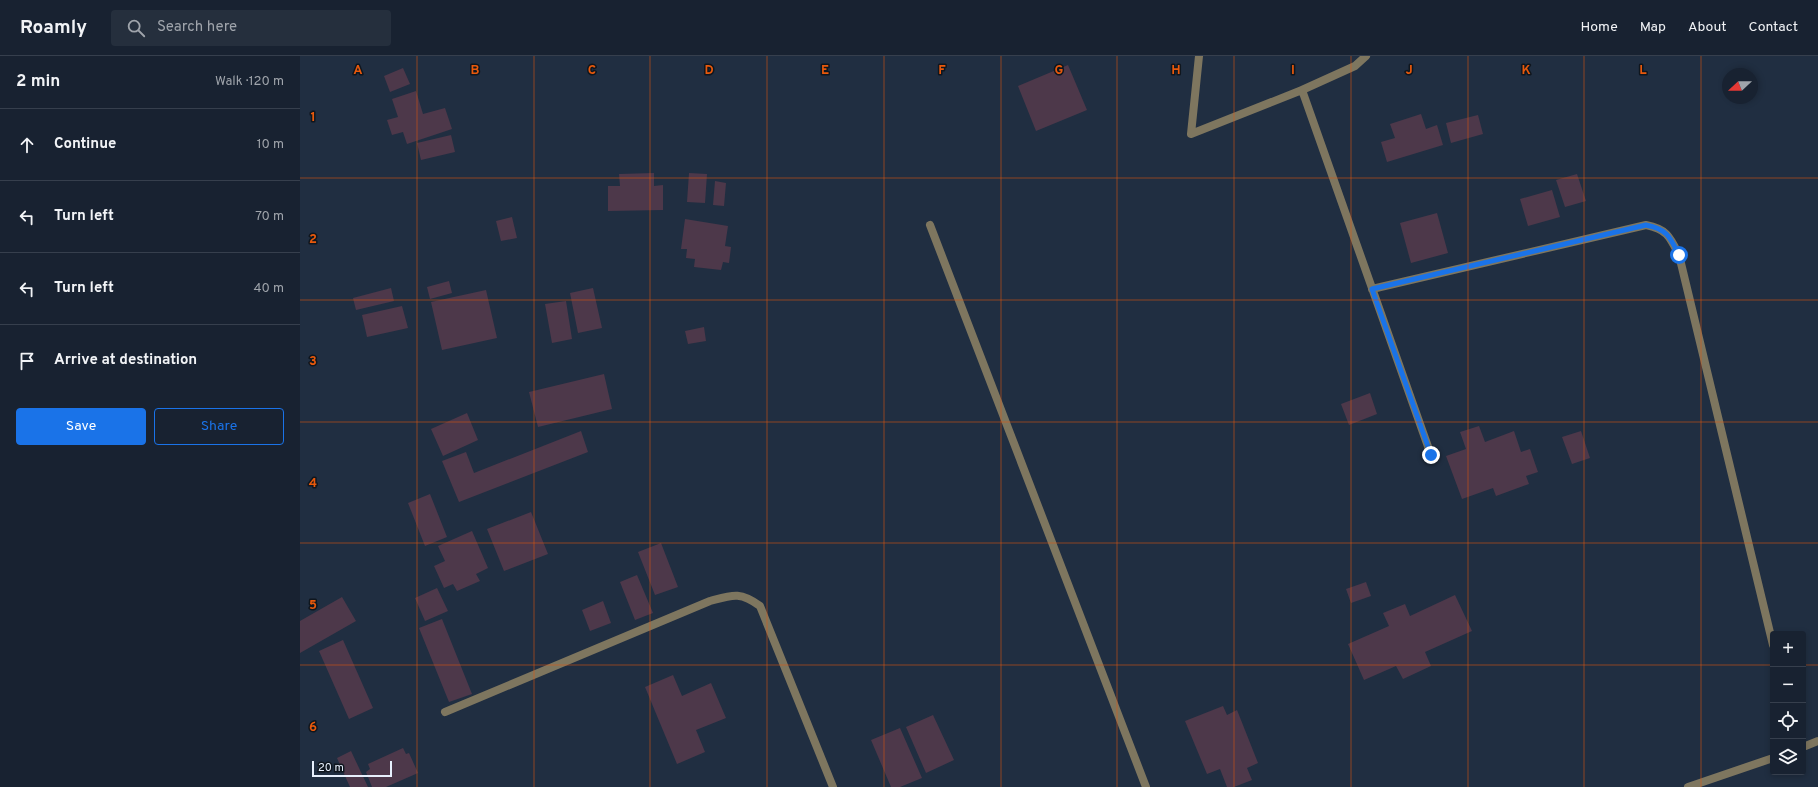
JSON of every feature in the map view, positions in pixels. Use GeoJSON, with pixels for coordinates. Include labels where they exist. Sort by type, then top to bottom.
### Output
{"type":"FeatureCollection","features":[{"type":"Feature","properties":{"kind":"street"},"geometry":{"type":"LineString","coordinates":[[1199,56],[1191,134],[1302,90],[1355,66],[1366,56]]}},
{"type":"Feature","properties":{"kind":"street"},"geometry":{"type":"LineString","coordinates":[[1302,90],[1431,455]]}},
{"type":"Feature","properties":{"kind":"street"},"geometry":{"type":"LineString","coordinates":[[930,225],[1146,787]]}},
{"type":"Feature","properties":{"kind":"street"},"geometry":{"type":"LineString","coordinates":[[1372,289],[1646,225],[1658,227],[1669,235],[1679,255],[1770,633]]}},
{"type":"Feature","properties":{"kind":"street"},"geometry":{"type":"LineString","coordinates":[[445,712],[710,601],[732,595],[748,597],[760,606],[833,787]]}},
{"type":"Feature","properties":{"kind":"street"},"geometry":{"type":"LineString","coordinates":[[1806,746],[1818,741]]}},
{"type":"Feature","properties":{"kind":"street"},"geometry":{"type":"LineString","coordinates":[[1688,787],[1770,759]]}},
{"type":"Feature","properties":{"kind":"building"},"geometry":{"type":"Polygon","coordinates":[[[1068,65],[1087,110],[1036,131],[1018,86],[1068,65]]]}},
{"type":"Feature","properties":{"kind":"building"},"geometry":{"type":"Polygon","coordinates":[[[403,68],[410,84],[390,92],[384,76],[403,68]]]}},
{"type":"Feature","properties":{"kind":"building"},"geometry":{"type":"Polygon","coordinates":[[[416,91],[423,114],[445,108],[452,129],[407,144],[403,132],[392,135],[387,120],[398,117],[392,99],[416,91]]]}},
{"type":"Feature","properties":{"kind":"building"},"geometry":{"type":"Polygon","coordinates":[[[1421,114],[1426,129],[1437,125],[1443,145],[1387,162],[1381,142],[1395,138],[1390,124],[1421,114]]]}},
{"type":"Feature","properties":{"kind":"building"},"geometry":{"type":"Polygon","coordinates":[[[1478,115],[1483,134],[1451,143],[1446,123],[1478,115]]]}},
{"type":"Feature","properties":{"kind":"building"},"geometry":{"type":"Polygon","coordinates":[[[451,135],[455,152],[421,160],[417,143],[451,135]]]}},
{"type":"Feature","properties":{"kind":"building"},"geometry":{"type":"Polygon","coordinates":[[[654,173],[654,186],[663,185],[663,210],[608,211],[608,186],[620,186],[619,174],[654,173]]]}},
{"type":"Feature","properties":{"kind":"building"},"geometry":{"type":"Polygon","coordinates":[[[689,173],[707,174],[705,203],[687,202],[689,173]]]}},
{"type":"Feature","properties":{"kind":"building"},"geometry":{"type":"Polygon","coordinates":[[[1577,174],[1586,201],[1565,207],[1556,180],[1577,174]]]}},
{"type":"Feature","properties":{"kind":"building"},"geometry":{"type":"Polygon","coordinates":[[[715,181],[726,183],[724,206],[713,205],[715,181]]]}},
{"type":"Feature","properties":{"kind":"building"},"geometry":{"type":"Polygon","coordinates":[[[1552,190],[1560,217],[1528,226],[1520,199],[1552,190]]]}},
{"type":"Feature","properties":{"kind":"building"},"geometry":{"type":"Polygon","coordinates":[[[1437,213],[1448,253],[1411,263],[1400,223],[1437,213]]]}},
{"type":"Feature","properties":{"kind":"building"},"geometry":{"type":"Polygon","coordinates":[[[512,217],[517,238],[501,241],[496,221],[512,217]]]}},
{"type":"Feature","properties":{"kind":"building"},"geometry":{"type":"Polygon","coordinates":[[[685,219],[728,226],[725,246],[731,247],[729,263],[723,262],[721,270],[694,267],[695,259],[686,258],[687,249],[681,249],[685,219]]]}},
{"type":"Feature","properties":{"kind":"building"},"geometry":{"type":"Polygon","coordinates":[[[449,281],[452,293],[430,299],[427,287],[449,281]]]}},
{"type":"Feature","properties":{"kind":"building"},"geometry":{"type":"Polygon","coordinates":[[[391,288],[394,301],[356,310],[353,298],[391,288]]]}},
{"type":"Feature","properties":{"kind":"building"},"geometry":{"type":"Polygon","coordinates":[[[593,288],[602,328],[578,333],[570,293],[593,288]]]}},
{"type":"Feature","properties":{"kind":"building"},"geometry":{"type":"Polygon","coordinates":[[[486,290],[497,338],[442,350],[431,302],[486,290]]]}},
{"type":"Feature","properties":{"kind":"building"},"geometry":{"type":"Polygon","coordinates":[[[566,301],[572,339],[552,343],[545,304],[566,301]]]}},
{"type":"Feature","properties":{"kind":"building"},"geometry":{"type":"Polygon","coordinates":[[[402,306],[408,328],[367,337],[362,315],[402,306]]]}},
{"type":"Feature","properties":{"kind":"building"},"geometry":{"type":"Polygon","coordinates":[[[704,327],[706,341],[688,344],[685,331],[704,327]]]}},
{"type":"Feature","properties":{"kind":"building"},"geometry":{"type":"Polygon","coordinates":[[[604,374],[612,409],[538,427],[529,392],[604,374]]]}},
{"type":"Feature","properties":{"kind":"building"},"geometry":{"type":"Polygon","coordinates":[[[1370,393],[1377,414],[1349,425],[1341,404],[1370,393]]]}},
{"type":"Feature","properties":{"kind":"building"},"geometry":{"type":"Polygon","coordinates":[[[467,413],[478,440],[443,456],[431,429],[467,413]]]}},
{"type":"Feature","properties":{"kind":"building"},"geometry":{"type":"Polygon","coordinates":[[[1479,426],[1485,442],[1514,431],[1521,452],[1530,449],[1538,472],[1526,476],[1529,484],[1496,496],[1493,488],[1462,499],[1446,456],[1466,449],[1460,432],[1479,426]]]}},
{"type":"Feature","properties":{"kind":"building"},"geometry":{"type":"Polygon","coordinates":[[[581,431],[588,452],[459,502],[442,461],[466,452],[474,473],[581,431]]]}},
{"type":"Feature","properties":{"kind":"building"},"geometry":{"type":"Polygon","coordinates":[[[1581,431],[1590,458],[1572,464],[1562,437],[1581,431]]]}},
{"type":"Feature","properties":{"kind":"building"},"geometry":{"type":"Polygon","coordinates":[[[430,494],[447,537],[425,546],[408,503],[430,494]]]}},
{"type":"Feature","properties":{"kind":"building"},"geometry":{"type":"Polygon","coordinates":[[[531,512],[548,554],[504,571],[487,529],[531,512]]]}},
{"type":"Feature","properties":{"kind":"building"},"geometry":{"type":"Polygon","coordinates":[[[472,531],[488,568],[476,574],[480,581],[457,591],[453,584],[444,588],[434,566],[445,561],[438,546],[472,531]]]}},
{"type":"Feature","properties":{"kind":"building"},"geometry":{"type":"Polygon","coordinates":[[[661,543],[678,587],[655,595],[638,552],[661,543]]]}},
{"type":"Feature","properties":{"kind":"building"},"geometry":{"type":"Polygon","coordinates":[[[637,575],[653,613],[635,620],[620,582],[637,575]]]}},
{"type":"Feature","properties":{"kind":"building"},"geometry":{"type":"Polygon","coordinates":[[[1366,582],[1371,596],[1351,603],[1346,589],[1366,582]]]}},
{"type":"Feature","properties":{"kind":"building"},"geometry":{"type":"Polygon","coordinates":[[[437,588],[448,611],[425,621],[415,598],[437,588]]]}},
{"type":"Feature","properties":{"kind":"building"},"geometry":{"type":"Polygon","coordinates":[[[1455,595],[1472,631],[1425,652],[1431,666],[1403,679],[1396,666],[1364,680],[1348,644],[1389,626],[1383,613],[1405,604],[1410,616],[1455,595]]]}},
{"type":"Feature","properties":{"kind":"building"},"geometry":{"type":"Polygon","coordinates":[[[342,597],[356,621],[300,653],[300,621],[342,597]]]}},
{"type":"Feature","properties":{"kind":"building"},"geometry":{"type":"Polygon","coordinates":[[[603,601],[611,623],[590,631],[582,610],[603,601]]]}},
{"type":"Feature","properties":{"kind":"building"},"geometry":{"type":"Polygon","coordinates":[[[442,619],[472,694],[449,702],[419,628],[442,619]]]}},
{"type":"Feature","properties":{"kind":"building"},"geometry":{"type":"Polygon","coordinates":[[[343,640],[373,708],[349,719],[319,651],[343,640]]]}},
{"type":"Feature","properties":{"kind":"building"},"geometry":{"type":"Polygon","coordinates":[[[673,675],[682,696],[711,683],[726,718],[696,730],[705,752],[677,764],[645,687],[673,675]]]}},
{"type":"Feature","properties":{"kind":"building"},"geometry":{"type":"Polygon","coordinates":[[[1223,706],[1227,715],[1237,710],[1258,763],[1247,768],[1252,780],[1234,787],[1227,787],[1220,769],[1207,774],[1185,721],[1223,706]]]}},
{"type":"Feature","properties":{"kind":"building"},"geometry":{"type":"Polygon","coordinates":[[[933,715],[954,760],[926,773],[906,727],[933,715]]]}},
{"type":"Feature","properties":{"kind":"building"},"geometry":{"type":"Polygon","coordinates":[[[900,728],[922,778],[900,787],[891,787],[871,740],[900,728]]]}},
{"type":"Feature","properties":{"kind":"building"},"geometry":{"type":"Polygon","coordinates":[[[403,748],[406,754],[409,753],[418,773],[386,787],[372,787],[366,772],[370,769],[368,764],[403,748]]]}},
{"type":"Feature","properties":{"kind":"building"},"geometry":{"type":"Polygon","coordinates":[[[351,751],[368,787],[350,787],[337,758],[351,751]]]}},
{"type":"Feature","properties":{"kind":"route"},"geometry":{"type":"LineString","coordinates":[[1431,455],[1372,289],[1646,225],[1658,227],[1669,235],[1679,255]]}}]}
